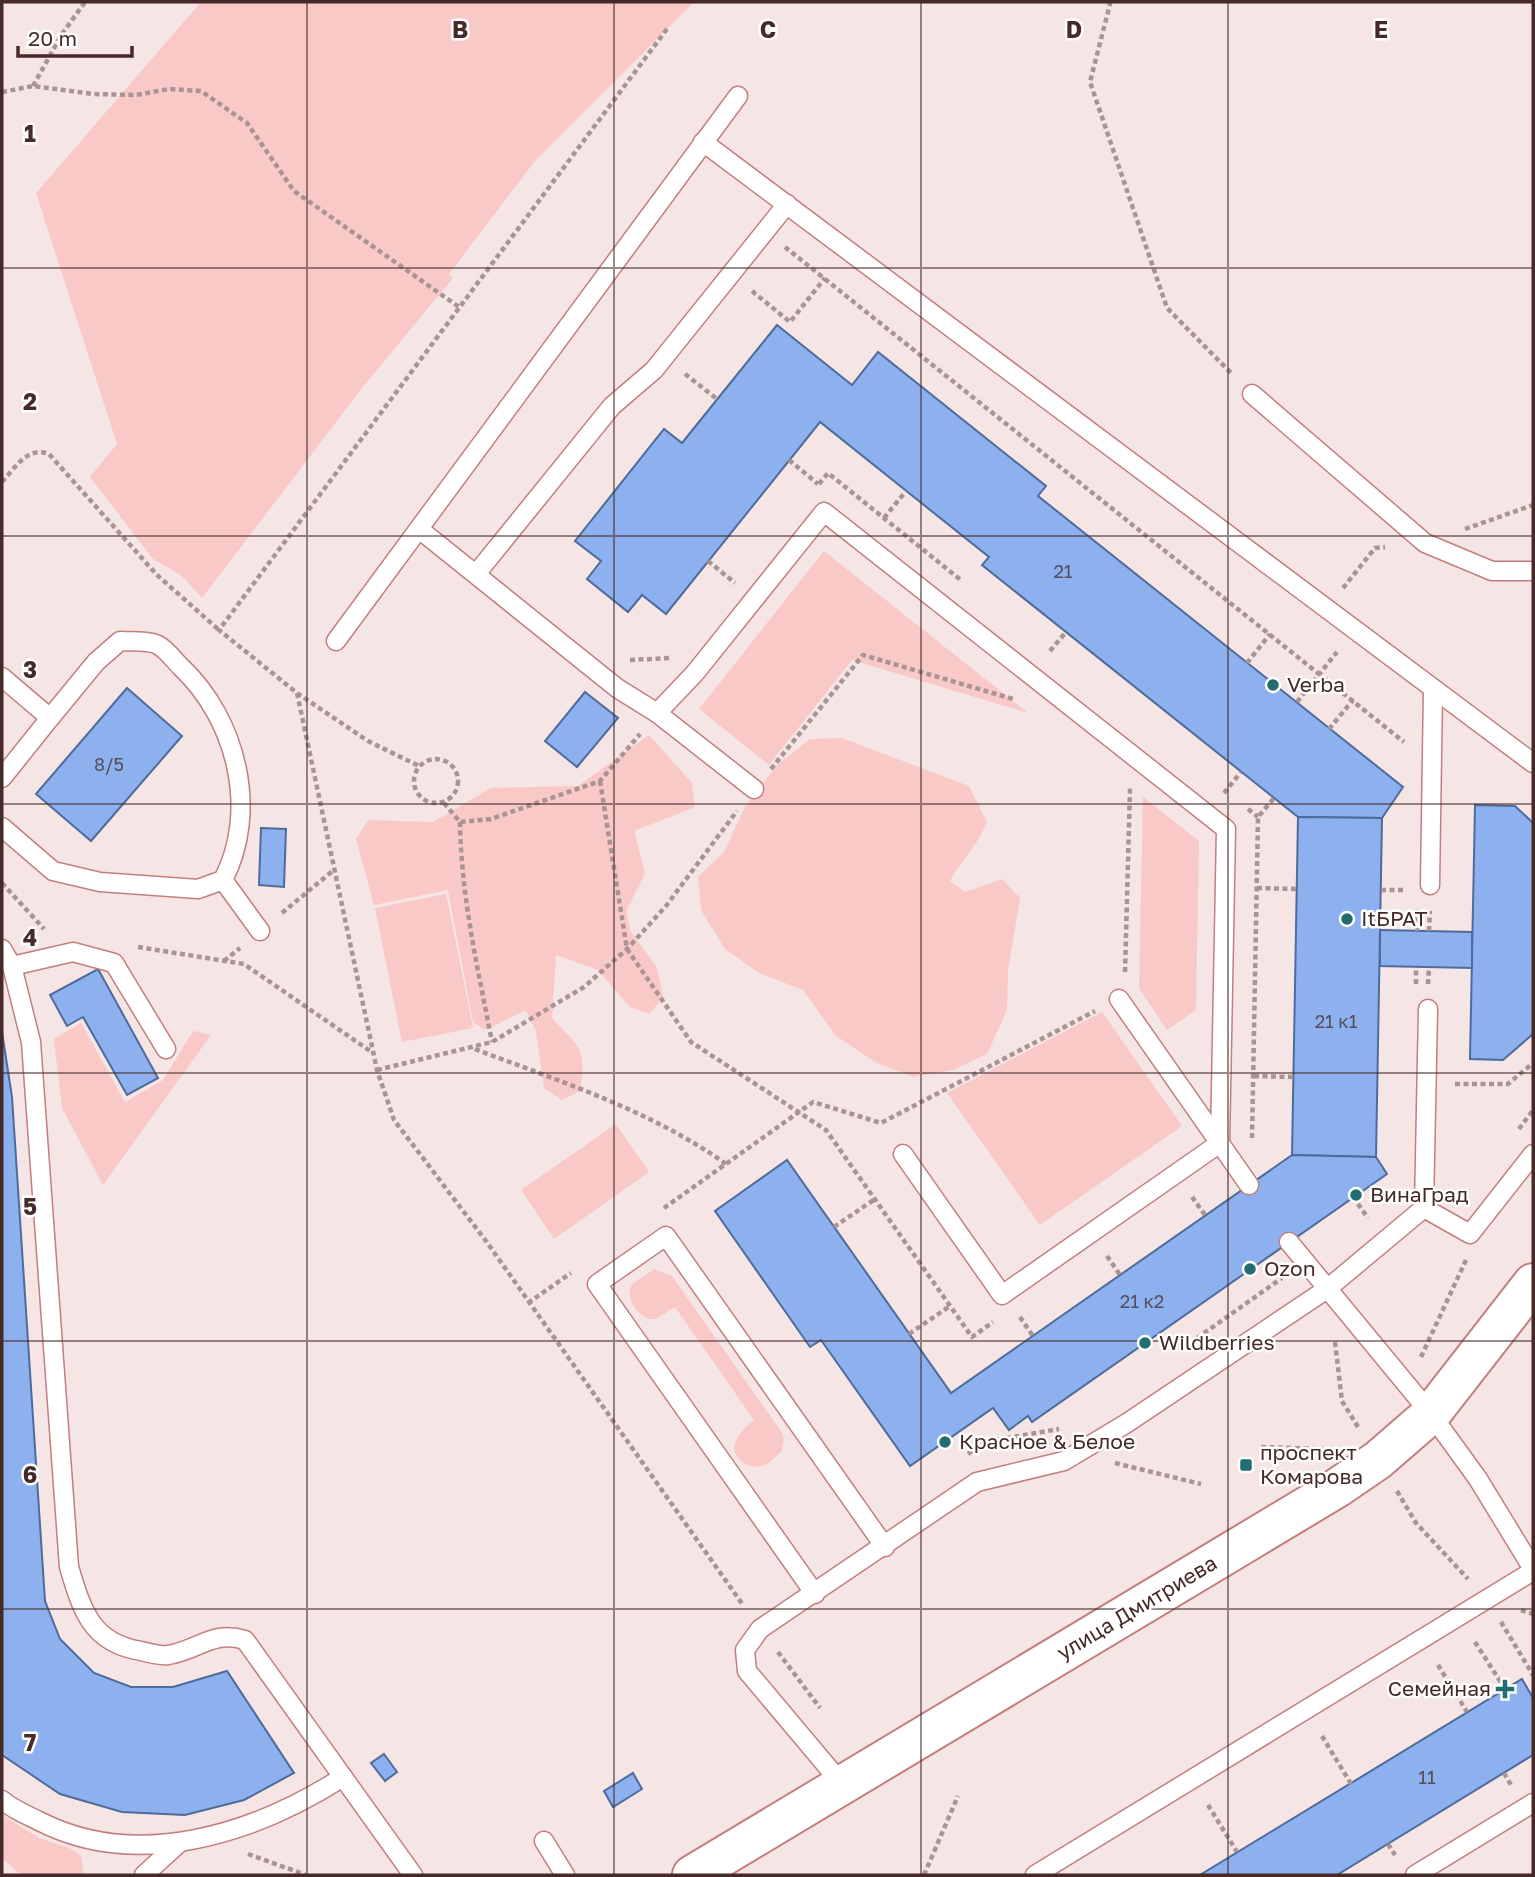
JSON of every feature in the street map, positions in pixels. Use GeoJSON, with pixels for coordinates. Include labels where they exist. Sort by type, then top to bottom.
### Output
{"type":"FeatureCollection","features":[{"type":"Feature","properties":{"kind":"main road","name":"улица Дмитриева"},"geometry":{"type":"LineString","coordinates":[[692,1875],[1337,1488],[1378,1460],[1431,1414],[1533,1283]]}},
{"type":"Feature","properties":{"kind":"lane"},"geometry":{"type":"LineString","coordinates":[[337,640],[738,96]]}},
{"type":"Feature","properties":{"kind":"lane"},"geometry":{"type":"LineString","coordinates":[[703,142],[1533,764]]}},
{"type":"Feature","properties":{"kind":"lane"},"geometry":{"type":"LineString","coordinates":[[475,574],[612,407],[654,370],[787,204]]}},
{"type":"Feature","properties":{"kind":"lane"},"geometry":{"type":"LineString","coordinates":[[1252,394],[1425,543],[1492,571],[1533,571]]}},
{"type":"Feature","properties":{"kind":"lane"},"geometry":{"type":"LineString","coordinates":[[657,713],[695,673],[824,512],[1226,829],[1225,1150]]}},
{"type":"Feature","properties":{"kind":"lane"},"geometry":{"type":"LineString","coordinates":[[419,529],[617,688],[657,713],[754,789]]}},
{"type":"Feature","properties":{"kind":"lane"},"geometry":{"type":"LineString","coordinates":[[2,778],[96,662],[120,641],[157,644],[199,684],[230,741],[242,787],[234,860],[223,880],[198,889],[100,882],[53,871],[2,827]]}},
{"type":"Feature","properties":{"kind":"lane"},"geometry":{"type":"LineString","coordinates":[[2,677],[50,718]]}},
{"type":"Feature","properties":{"kind":"lane"},"geometry":{"type":"LineString","coordinates":[[1430,886],[1433,690]]}},
{"type":"Feature","properties":{"kind":"lane"},"geometry":{"type":"LineString","coordinates":[[223,880],[260,931]]}},
{"type":"Feature","properties":{"kind":"lane"},"geometry":{"type":"LineString","coordinates":[[2,948],[12,967],[31,1042],[69,1567],[83,1612],[102,1637],[131,1650],[166,1655],[226,1634],[245,1640],[413,1875]]}},
{"type":"Feature","properties":{"kind":"lane"},"geometry":{"type":"LineString","coordinates":[[12,967],[73,952],[114,963],[166,1049]]}},
{"type":"Feature","properties":{"kind":"lane"},"geometry":{"type":"LineString","coordinates":[[1119,999],[1249,1185]]}},
{"type":"Feature","properties":{"kind":"lane"},"geometry":{"type":"LineString","coordinates":[[842,1784],[747,1671],[745,1650],[760,1629],[977,1482],[1063,1461],[1077,1453],[1327,1289],[1424,1208],[1428,1009]]}},
{"type":"Feature","properties":{"kind":"lane"},"geometry":{"type":"LineString","coordinates":[[903,1154],[1002,1295],[1225,1150]]}},
{"type":"Feature","properties":{"kind":"lane"},"geometry":{"type":"LineString","coordinates":[[1424,1208],[1470,1234],[1533,1154]]}},
{"type":"Feature","properties":{"kind":"lane"},"geometry":{"type":"LineString","coordinates":[[815,1594],[597,1284],[666,1236],[884,1547]]}},
{"type":"Feature","properties":{"kind":"lane"},"geometry":{"type":"LineString","coordinates":[[1035,1875],[1533,1570],[1478,1479],[1431,1414],[1289,1242]]}},
{"type":"Feature","properties":{"kind":"lane"},"geometry":{"type":"LineString","coordinates":[[2,1800],[64,1834],[121,1843],[178,1843],[272,1817],[305,1801],[343,1777]]}},
{"type":"Feature","properties":{"kind":"lane"},"geometry":{"type":"LineString","coordinates":[[1415,1875],[1533,1803]]}},
{"type":"Feature","properties":{"kind":"lane"},"geometry":{"type":"LineString","coordinates":[[544,1841],[565,1875]]}},
{"type":"Feature","properties":{"kind":"lane"},"geometry":{"type":"LineString","coordinates":[[144,1875],[178,1843]]}},
{"type":"Feature","properties":{"kind":"path"},"geometry":{"type":"LineString","coordinates":[[33,86],[62,34],[85,2]]}},
{"type":"Feature","properties":{"kind":"path"},"geometry":{"type":"LineString","coordinates":[[1108,2],[1110,4],[1090,82],[1167,308],[1252,394]]}},
{"type":"Feature","properties":{"kind":"path"},"geometry":{"type":"LineString","coordinates":[[219,630],[667,29]]}},
{"type":"Feature","properties":{"kind":"path"},"geometry":{"type":"LineString","coordinates":[[2,92],[33,86],[93,94],[136,95],[169,89],[201,91],[247,123],[294,191],[459,308]]}},
{"type":"Feature","properties":{"kind":"path"},"geometry":{"type":"LineString","coordinates":[[780,243],[1410,747]]}},
{"type":"Feature","properties":{"kind":"path"},"geometry":{"type":"LineString","coordinates":[[746,286],[790,322],[825,278]]}},
{"type":"Feature","properties":{"kind":"path"},"geometry":{"type":"LineString","coordinates":[[698,384],[717,399]]}},
{"type":"Feature","properties":{"kind":"path"},"geometry":{"type":"LineString","coordinates":[[2,482],[28,454],[38,450],[49,454],[157,575],[219,630],[297,694],[368,741],[419,766]]}},
{"type":"Feature","properties":{"kind":"path"},"geometry":{"type":"LineString","coordinates":[[789,460],[819,484]]}},
{"type":"Feature","properties":{"kind":"path"},"geometry":{"type":"LineString","coordinates":[[884,518],[906,491]]}},
{"type":"Feature","properties":{"kind":"path"},"geometry":{"type":"LineString","coordinates":[[1327,607],[1375,548]]}},
{"type":"Feature","properties":{"kind":"path"},"geometry":{"type":"LineString","coordinates":[[708,561],[738,585]]}},
{"type":"Feature","properties":{"kind":"path"},"geometry":{"type":"LineString","coordinates":[[1297,702],[1356,629]]}},
{"type":"Feature","properties":{"kind":"path"},"geometry":{"type":"LineString","coordinates":[[1050,651],[1066,632]]}},
{"type":"Feature","properties":{"kind":"path"},"geometry":{"type":"LineString","coordinates":[[1247,663],[1270,634]]}},
{"type":"Feature","properties":{"kind":"path"},"geometry":{"type":"LineString","coordinates":[[623,661],[672,658],[680,651]]}},
{"type":"Feature","properties":{"kind":"path"},"geometry":{"type":"LineString","coordinates":[[377,1070],[474,1049],[492,1042],[536,1019],[584,987],[627,949],[666,906],[699,858],[863,654],[1015,699]]}},
{"type":"Feature","properties":{"kind":"path"},"geometry":{"type":"LineString","coordinates":[[297,694],[377,1070],[394,1120],[486,1241],[760,1629],[820,1708]]}},
{"type":"Feature","properties":{"kind":"path"},"geometry":{"type":"LineString","coordinates":[[1329,729],[1353,701]]}},
{"type":"Feature","properties":{"kind":"path"},"geometry":{"type":"LineString","coordinates":[[460,822],[491,819],[600,781],[657,713]]}},
{"type":"Feature","properties":{"kind":"path"},"geometry":{"type":"LineString","coordinates":[[797,1114],[813,1102],[881,1123],[1125,996],[1131,753]]}},
{"type":"Feature","properties":{"kind":"path"},"geometry":{"type":"LineString","coordinates":[[433,758],[449,762],[458,776],[456,792],[444,803],[429,803],[417,794],[413,780],[419,766],[433,758]]}},
{"type":"Feature","properties":{"kind":"path"},"geometry":{"type":"LineString","coordinates":[[600,781],[627,949],[691,1042],[797,1114],[826,1130],[972,1337],[1003,1315]]}},
{"type":"Feature","properties":{"kind":"path"},"geometry":{"type":"LineString","coordinates":[[1225,1150],[1252,1141],[1258,817],[1274,798]]}},
{"type":"Feature","properties":{"kind":"path"},"geometry":{"type":"LineString","coordinates":[[444,803],[460,822],[460,864],[492,1042]]}},
{"type":"Feature","properties":{"kind":"path"},"geometry":{"type":"LineString","coordinates":[[260,931],[335,869]]}},
{"type":"Feature","properties":{"kind":"path"},"geometry":{"type":"LineString","coordinates":[[2,883],[49,934]]}},
{"type":"Feature","properties":{"kind":"path"},"geometry":{"type":"LineString","coordinates":[[1257,888],[1296,889]]}},
{"type":"Feature","properties":{"kind":"path"},"geometry":{"type":"LineString","coordinates":[[128,946],[244,964],[374,1053]]}},
{"type":"Feature","properties":{"kind":"path"},"geometry":{"type":"LineString","coordinates":[[474,1049],[638,1111],[694,1141],[726,1164]]}},
{"type":"Feature","properties":{"kind":"path"},"geometry":{"type":"LineString","coordinates":[[1426,1083],[1508,1084],[1533,1063]]}},
{"type":"Feature","properties":{"kind":"path"},"geometry":{"type":"LineString","coordinates":[[1254,1076],[1293,1077]]}},
{"type":"Feature","properties":{"kind":"path"},"geometry":{"type":"LineString","coordinates":[[1353,1197],[1368,1218]]}},
{"type":"Feature","properties":{"kind":"path"},"geometry":{"type":"LineString","coordinates":[[834,1227],[875,1199]]}},
{"type":"Feature","properties":{"kind":"path"},"geometry":{"type":"LineString","coordinates":[[1195,1202],[1205,1215]]}},
{"type":"Feature","properties":{"kind":"path"},"geometry":{"type":"LineString","coordinates":[[1357,1226],[1379,1211]]}},
{"type":"Feature","properties":{"kind":"path"},"geometry":{"type":"LineString","coordinates":[[1395,1371],[1422,1356],[1471,1248],[1470,1234]]}},
{"type":"Feature","properties":{"kind":"path"},"geometry":{"type":"LineString","coordinates":[[1110,1261],[1120,1275]]}},
{"type":"Feature","properties":{"kind":"path"},"geometry":{"type":"LineString","coordinates":[[1180,1349],[1304,1263]]}},
{"type":"Feature","properties":{"kind":"path"},"geometry":{"type":"LineString","coordinates":[[909,1334],[950,1306]]}},
{"type":"Feature","properties":{"kind":"path"},"geometry":{"type":"LineString","coordinates":[[1342,1401],[1332,1326],[1348,1314]]}},
{"type":"Feature","properties":{"kind":"path"},"geometry":{"type":"LineString","coordinates":[[1023,1322],[1033,1336]]}},
{"type":"Feature","properties":{"kind":"path"},"geometry":{"type":"LineString","coordinates":[[984,1442],[1068,1428]]}},
{"type":"Feature","properties":{"kind":"path"},"geometry":{"type":"LineString","coordinates":[[1349,1436],[1360,1430]]}},
{"type":"Feature","properties":{"kind":"path"},"geometry":{"type":"LineString","coordinates":[[1261,1447],[1327,1449]]}},
{"type":"Feature","properties":{"kind":"path"},"geometry":{"type":"LineString","coordinates":[[1077,1453],[1201,1484]]}},
{"type":"Feature","properties":{"kind":"path"},"geometry":{"type":"LineString","coordinates":[[1416,1523],[1486,1600],[1533,1675]]}},
{"type":"Feature","properties":{"kind":"path"},"geometry":{"type":"LineString","coordinates":[[1475,1642],[1505,1689]]}},
{"type":"Feature","properties":{"kind":"path"},"geometry":{"type":"LineString","coordinates":[[1438,1665],[1467,1712]]}},
{"type":"Feature","properties":{"kind":"path"},"geometry":{"type":"LineString","coordinates":[[1322,1736],[1351,1784]]}},
{"type":"Feature","properties":{"kind":"path"},"geometry":{"type":"LineString","coordinates":[[924,1875],[958,1796]]}},
{"type":"Feature","properties":{"kind":"path"},"geometry":{"type":"LineString","coordinates":[[1208,1805],[1237,1852]]}},
{"type":"Feature","properties":{"kind":"path"},"geometry":{"type":"LineString","coordinates":[[202,1837],[306,1875]]}},
{"type":"Feature","properties":{"kind":"shaded area"},"geometry":{"type":"Polygon","coordinates":[[[201,2],[694,2],[535,161],[449,274],[453,278],[362,388],[202,598],[181,575],[153,559],[90,477],[117,444],[36,193],[201,2]]]}},
{"type":"Feature","properties":{"kind":"shaded area"},"geometry":{"type":"Polygon","coordinates":[[[824,551],[1028,713],[852,660],[769,765],[699,709],[824,551]]]}},
{"type":"Feature","properties":{"kind":"shaded area"},"geometry":{"type":"Polygon","coordinates":[[[649,735],[692,783],[695,807],[634,831],[645,873],[626,911],[631,932],[656,966],[663,996],[650,1014],[630,1007],[598,970],[556,955],[552,1018],[575,1043],[583,1066],[580,1091],[562,1100],[544,1088],[536,1031],[526,1010],[485,1030],[473,1022],[448,890],[374,905],[356,839],[368,820],[433,822],[491,788],[578,786],[649,735]]]}},
{"type":"Feature","properties":{"kind":"shaded area"},"geometry":{"type":"Polygon","coordinates":[[[842,738],[969,786],[987,822],[950,881],[965,892],[1002,879],[1020,898],[1008,970],[1007,1010],[987,1054],[953,1070],[913,1077],[875,1062],[835,1035],[803,990],[759,973],[725,949],[701,910],[698,877],[724,852],[745,807],[777,765],[810,739],[842,738]]]}},
{"type":"Feature","properties":{"kind":"shaded area"},"geometry":{"type":"Polygon","coordinates":[[[1143,797],[1199,841],[1196,1010],[1167,1030],[1139,988],[1143,797]]]}},
{"type":"Feature","properties":{"kind":"shaded area"},"geometry":{"type":"Polygon","coordinates":[[[446,894],[473,1028],[402,1042],[375,908],[446,894]]]}},
{"type":"Feature","properties":{"kind":"shaded area"},"geometry":{"type":"Polygon","coordinates":[[[1102,1012],[1182,1126],[1040,1225],[947,1093],[1102,1012]]]}},
{"type":"Feature","properties":{"kind":"shaded area"},"geometry":{"type":"Polygon","coordinates":[[[81,1023],[125,1102],[163,1080],[193,1031],[211,1035],[103,1185],[62,1108],[54,1039],[81,1023]]]}},
{"type":"Feature","properties":{"kind":"shaded area"},"geometry":{"type":"Polygon","coordinates":[[[616,1124],[649,1172],[554,1239],[521,1190],[616,1124]]]}},
{"type":"Feature","properties":{"kind":"shaded area"},"geometry":{"type":"Polygon","coordinates":[[[654,1269],[672,1276],[782,1433],[782,1451],[766,1465],[753,1467],[737,1457],[737,1438],[754,1420],[675,1307],[656,1319],[649,1319],[633,1305],[631,1285],[654,1269]]]}},
{"type":"Feature","properties":{"kind":"shaded area"},"geometry":{"type":"Polygon","coordinates":[[[2,1815],[39,1838],[69,1848],[81,1856],[84,1875],[21,1875],[2,1858],[2,1815]]]}},
{"type":"Feature","properties":{"kind":"building"},"geometry":{"type":"Polygon","coordinates":[[[777,325],[852,385],[878,352],[1046,486],[1038,496],[1403,787],[1382,818],[1298,817],[982,565],[989,557],[820,422],[666,614],[642,595],[628,612],[587,579],[601,561],[575,541],[664,429],[682,443],[777,325]]]}},
{"type":"Feature","properties":{"kind":"building"},"geometry":{"type":"Polygon","coordinates":[[[127,688],[182,736],[91,841],[36,794],[127,688]]]}},
{"type":"Feature","properties":{"kind":"building"},"geometry":{"type":"Polygon","coordinates":[[[585,692],[618,718],[577,767],[545,741],[585,692]]]}},
{"type":"Feature","properties":{"kind":"building"},"geometry":{"type":"Polygon","coordinates":[[[1475,805],[1515,806],[1533,823],[1533,1034],[1503,1060],[1470,1059],[1475,805]]]}},
{"type":"Feature","properties":{"kind":"building"},"geometry":{"type":"Polygon","coordinates":[[[1298,817],[1382,818],[1376,1157],[1292,1155],[1298,817]]]}},
{"type":"Feature","properties":{"kind":"building"},"geometry":{"type":"Polygon","coordinates":[[[261,828],[286,829],[284,887],[259,885],[261,828]]]}},
{"type":"Feature","properties":{"kind":"building"},"geometry":{"type":"Polygon","coordinates":[[[1380,930],[1472,932],[1472,968],[1380,966],[1380,930]]]}},
{"type":"Feature","properties":{"kind":"building"},"geometry":{"type":"Polygon","coordinates":[[[98,969],[158,1078],[127,1095],[83,1017],[67,1026],[50,995],[98,969]]]}},
{"type":"Feature","properties":{"kind":"building"},"geometry":{"type":"Polygon","coordinates":[[[2,1032],[12,1097],[45,1601],[60,1639],[94,1673],[131,1687],[173,1687],[227,1671],[294,1773],[244,1800],[185,1815],[122,1812],[60,1794],[2,1755],[2,1032]]]}},
{"type":"Feature","properties":{"kind":"building"},"geometry":{"type":"Polygon","coordinates":[[[1292,1155],[1376,1157],[1387,1174],[1032,1422],[1028,1416],[1009,1430],[993,1408],[910,1466],[821,1340],[810,1347],[715,1211],[787,1160],[951,1393],[1292,1155]]]}},
{"type":"Feature","properties":{"kind":"building"},"geometry":{"type":"Polygon","coordinates":[[[1522,1679],[1533,1698],[1533,1755],[1337,1875],[1200,1875],[1522,1679]]]}},
{"type":"Feature","properties":{"kind":"building"},"geometry":{"type":"Polygon","coordinates":[[[384,1754],[397,1772],[385,1781],[371,1763],[384,1754]]]}},
{"type":"Feature","properties":{"kind":"building"},"geometry":{"type":"Polygon","coordinates":[[[633,1773],[642,1789],[613,1807],[604,1791],[633,1773]]]}},
{"type":"Feature","properties":{"kind":"place","name":"Verba"},"geometry":{"type":"Point","coordinates":[1273,685]}},
{"type":"Feature","properties":{"kind":"place","name":"ItБРАТ"},"geometry":{"type":"Point","coordinates":[1347,919]}},
{"type":"Feature","properties":{"kind":"place","name":"ВинаГрад"},"geometry":{"type":"Point","coordinates":[1356,1195]}},
{"type":"Feature","properties":{"kind":"place","name":"Ozon"},"geometry":{"type":"Point","coordinates":[1250,1269]}},
{"type":"Feature","properties":{"kind":"place","name":"Wildberries"},"geometry":{"type":"Point","coordinates":[1145,1343]}},
{"type":"Feature","properties":{"kind":"place","name":"Красное & Белое"},"geometry":{"type":"Point","coordinates":[945,1442]}},
{"type":"Feature","properties":{"kind":"place","name":"проспект Комарова"},"geometry":{"type":"Point","coordinates":[1246,1465]}},
{"type":"Feature","properties":{"kind":"place","name":"Семейная"},"geometry":{"type":"Point","coordinates":[1505,1689]}}]}
